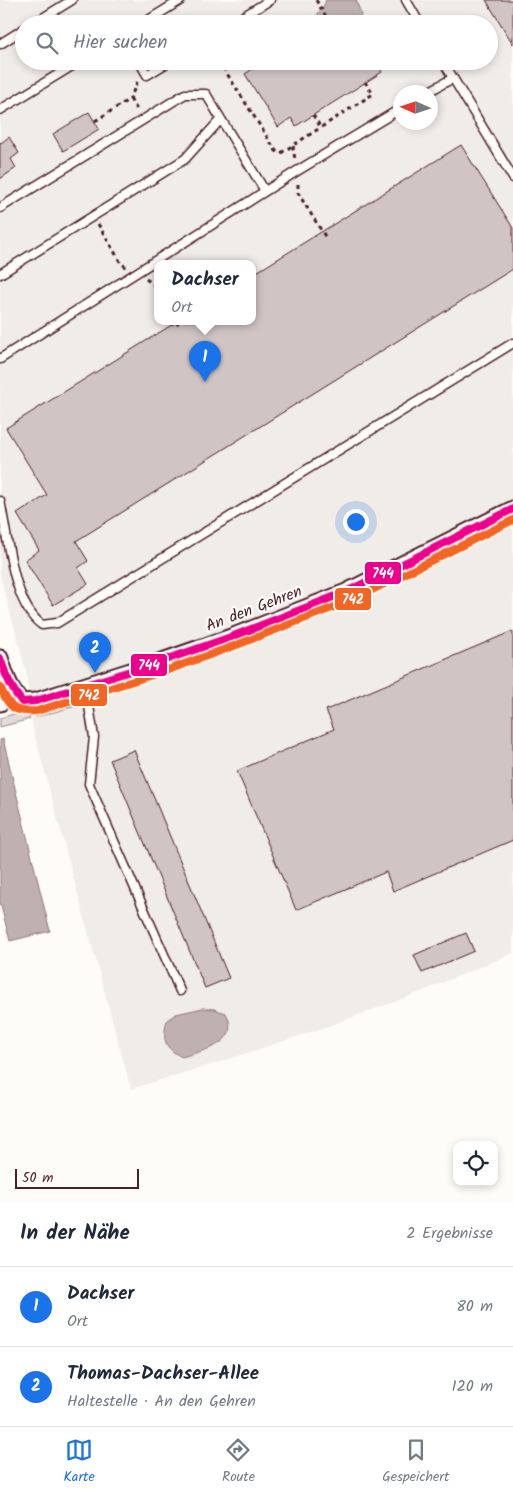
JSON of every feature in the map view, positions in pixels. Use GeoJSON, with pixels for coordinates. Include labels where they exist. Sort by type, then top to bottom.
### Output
{"type":"FeatureCollection","features":[{"type":"Feature","properties":{"kind":"street","name":"An den Gehren"},"geometry":{"type":"LineString","coordinates":[[15,694],[22,702],[36,701],[231,637],[346,592],[513,509]]}},
{"type":"Feature","properties":{"kind":"street"},"geometry":{"type":"LineString","coordinates":[[0,658],[4,672],[15,694],[0,703]]}},
{"type":"Feature","properties":{"kind":"lane"},"geometry":{"type":"LineString","coordinates":[[48,15],[72,0]]}},
{"type":"Feature","properties":{"kind":"lane"},"geometry":{"type":"LineString","coordinates":[[157,15],[181,0]]}},
{"type":"Feature","properties":{"kind":"lane"},"geometry":{"type":"LineString","coordinates":[[246,15],[270,0]]}},
{"type":"Feature","properties":{"kind":"lane"},"geometry":{"type":"LineString","coordinates":[[406,0],[415,15]]}},
{"type":"Feature","properties":{"kind":"lane"},"geometry":{"type":"LineString","coordinates":[[0,44],[15,35]]}},
{"type":"Feature","properties":{"kind":"lane"},"geometry":{"type":"LineString","coordinates":[[0,110],[65,70]]}},
{"type":"Feature","properties":{"kind":"lane"},"geometry":{"type":"LineString","coordinates":[[145,70],[148,75],[156,70]]}},
{"type":"Feature","properties":{"kind":"lane"},"geometry":{"type":"LineString","coordinates":[[448,70],[513,178]]}},
{"type":"Feature","properties":{"kind":"lane"},"geometry":{"type":"LineString","coordinates":[[438,86],[453,78]]}},
{"type":"Feature","properties":{"kind":"lane"},"geometry":{"type":"LineString","coordinates":[[0,208],[185,94],[206,94],[265,191]]}},
{"type":"Feature","properties":{"kind":"lane"},"geometry":{"type":"LineString","coordinates":[[156,260],[297,171],[393,113]]}},
{"type":"Feature","properties":{"kind":"lane"},"geometry":{"type":"LineString","coordinates":[[0,274],[185,160],[221,119]]}},
{"type":"Feature","properties":{"kind":"lane"},"geometry":{"type":"LineString","coordinates":[[0,359],[154,262]]}},
{"type":"Feature","properties":{"kind":"lane"},"geometry":{"type":"LineString","coordinates":[[0,501],[19,595],[33,619],[42,625],[57,624],[513,344]]}},
{"type":"Feature","properties":{"kind":"lane"},"geometry":{"type":"LineString","coordinates":[[83,686],[89,706],[94,737],[89,784],[180,991]]}},
{"type":"Feature","properties":{"kind":"path"},"geometry":{"type":"LineString","coordinates":[[317,2],[325,15]]}},
{"type":"Feature","properties":{"kind":"path"},"geometry":{"type":"LineString","coordinates":[[94,121],[130,99],[139,70]]}},
{"type":"Feature","properties":{"kind":"path"},"geometry":{"type":"LineString","coordinates":[[226,70],[276,151],[281,153],[373,94],[365,82]]}},
{"type":"Feature","properties":{"kind":"path"},"geometry":{"type":"LineString","coordinates":[[313,115],[321,128]]}},
{"type":"Feature","properties":{"kind":"path"},"geometry":{"type":"LineString","coordinates":[[293,146],[298,193],[326,238]]}},
{"type":"Feature","properties":{"kind":"path"},"geometry":{"type":"LineString","coordinates":[[94,216],[121,263],[154,285]]}},
{"type":"Feature","properties":{"kind":"shaded area"},"geometry":{"type":"Polygon","coordinates":[[[0,0],[513,0],[513,953],[413,995],[320,1029],[131,1089],[33,729],[26,670],[0,575],[0,0]]]}},
{"type":"Feature","properties":{"kind":"shaded area"},"geometry":{"type":"Polygon","coordinates":[[[326,0],[356,0],[361,15],[317,15],[326,0]]]}},
{"type":"Feature","properties":{"kind":"shaded area"},"geometry":{"type":"Polygon","coordinates":[[[73,702],[76,706],[36,717],[32,709],[37,712],[73,702]]]}},
{"type":"Feature","properties":{"kind":"shaded area"},"geometry":{"type":"Polygon","coordinates":[[[27,710],[30,719],[0,727],[0,718],[27,710]]]}},
{"type":"Feature","properties":{"kind":"shaded area"},"geometry":{"type":"Polygon","coordinates":[[[3,739],[50,931],[10,941],[0,902],[0,740],[3,739]]]}},
{"type":"Feature","properties":{"kind":"shaded area"},"geometry":{"type":"Polygon","coordinates":[[[203,1008],[226,1013],[230,1024],[229,1032],[225,1039],[210,1048],[182,1057],[176,1054],[166,1042],[167,1020],[176,1014],[203,1008]]]}},
{"type":"Feature","properties":{"kind":"building"},"geometry":{"type":"Polygon","coordinates":[[[486,0],[513,0],[513,44],[498,20],[498,15],[495,15],[486,0]]]}},
{"type":"Feature","properties":{"kind":"building"},"geometry":{"type":"Polygon","coordinates":[[[251,70],[381,70],[382,72],[296,126],[291,118],[278,127],[245,74],[251,70]]]}},
{"type":"Feature","properties":{"kind":"building"},"geometry":{"type":"Polygon","coordinates":[[[89,112],[99,129],[63,151],[53,134],[89,112]]]}},
{"type":"Feature","properties":{"kind":"building"},"geometry":{"type":"Polygon","coordinates":[[[9,137],[19,153],[11,159],[16,168],[0,179],[0,142],[9,137]]]}},
{"type":"Feature","properties":{"kind":"building"},"geometry":{"type":"Polygon","coordinates":[[[461,145],[513,228],[513,269],[76,541],[88,561],[78,568],[88,584],[53,605],[25,560],[39,550],[17,514],[47,495],[6,428],[172,325],[256,325],[256,273],[461,145]]]}},
{"type":"Feature","properties":{"kind":"building"},"geometry":{"type":"Polygon","coordinates":[[[513,631],[513,840],[393,891],[386,872],[296,910],[237,771],[334,729],[326,710],[513,631]]]}},
{"type":"Feature","properties":{"kind":"building"},"geometry":{"type":"Polygon","coordinates":[[[134,750],[229,978],[205,988],[110,760],[134,750]]]}},
{"type":"Feature","properties":{"kind":"building"},"geometry":{"type":"Polygon","coordinates":[[[466,933],[474,951],[422,973],[414,955],[466,933]]]}},
{"type":"Feature","properties":{"kind":"transit line","name":"744"},"geometry":{"type":"LineString","coordinates":[[0,658],[9,681],[22,702],[36,701],[231,637],[346,592],[513,509]]}},
{"type":"Feature","properties":{"kind":"transit line","name":"742"},"geometry":{"type":"LineString","coordinates":[[0,687],[13,708],[22,711],[37,711],[168,670],[350,601],[513,520]]}},
{"type":"Feature","properties":{"kind":"place","name":"Dachser"},"geometry":{"type":"Point","coordinates":[205,382]}},
{"type":"Feature","properties":{"kind":"place","name":"Thomas-Dachser-Allee"},"geometry":{"type":"Point","coordinates":[95,673]}}]}
